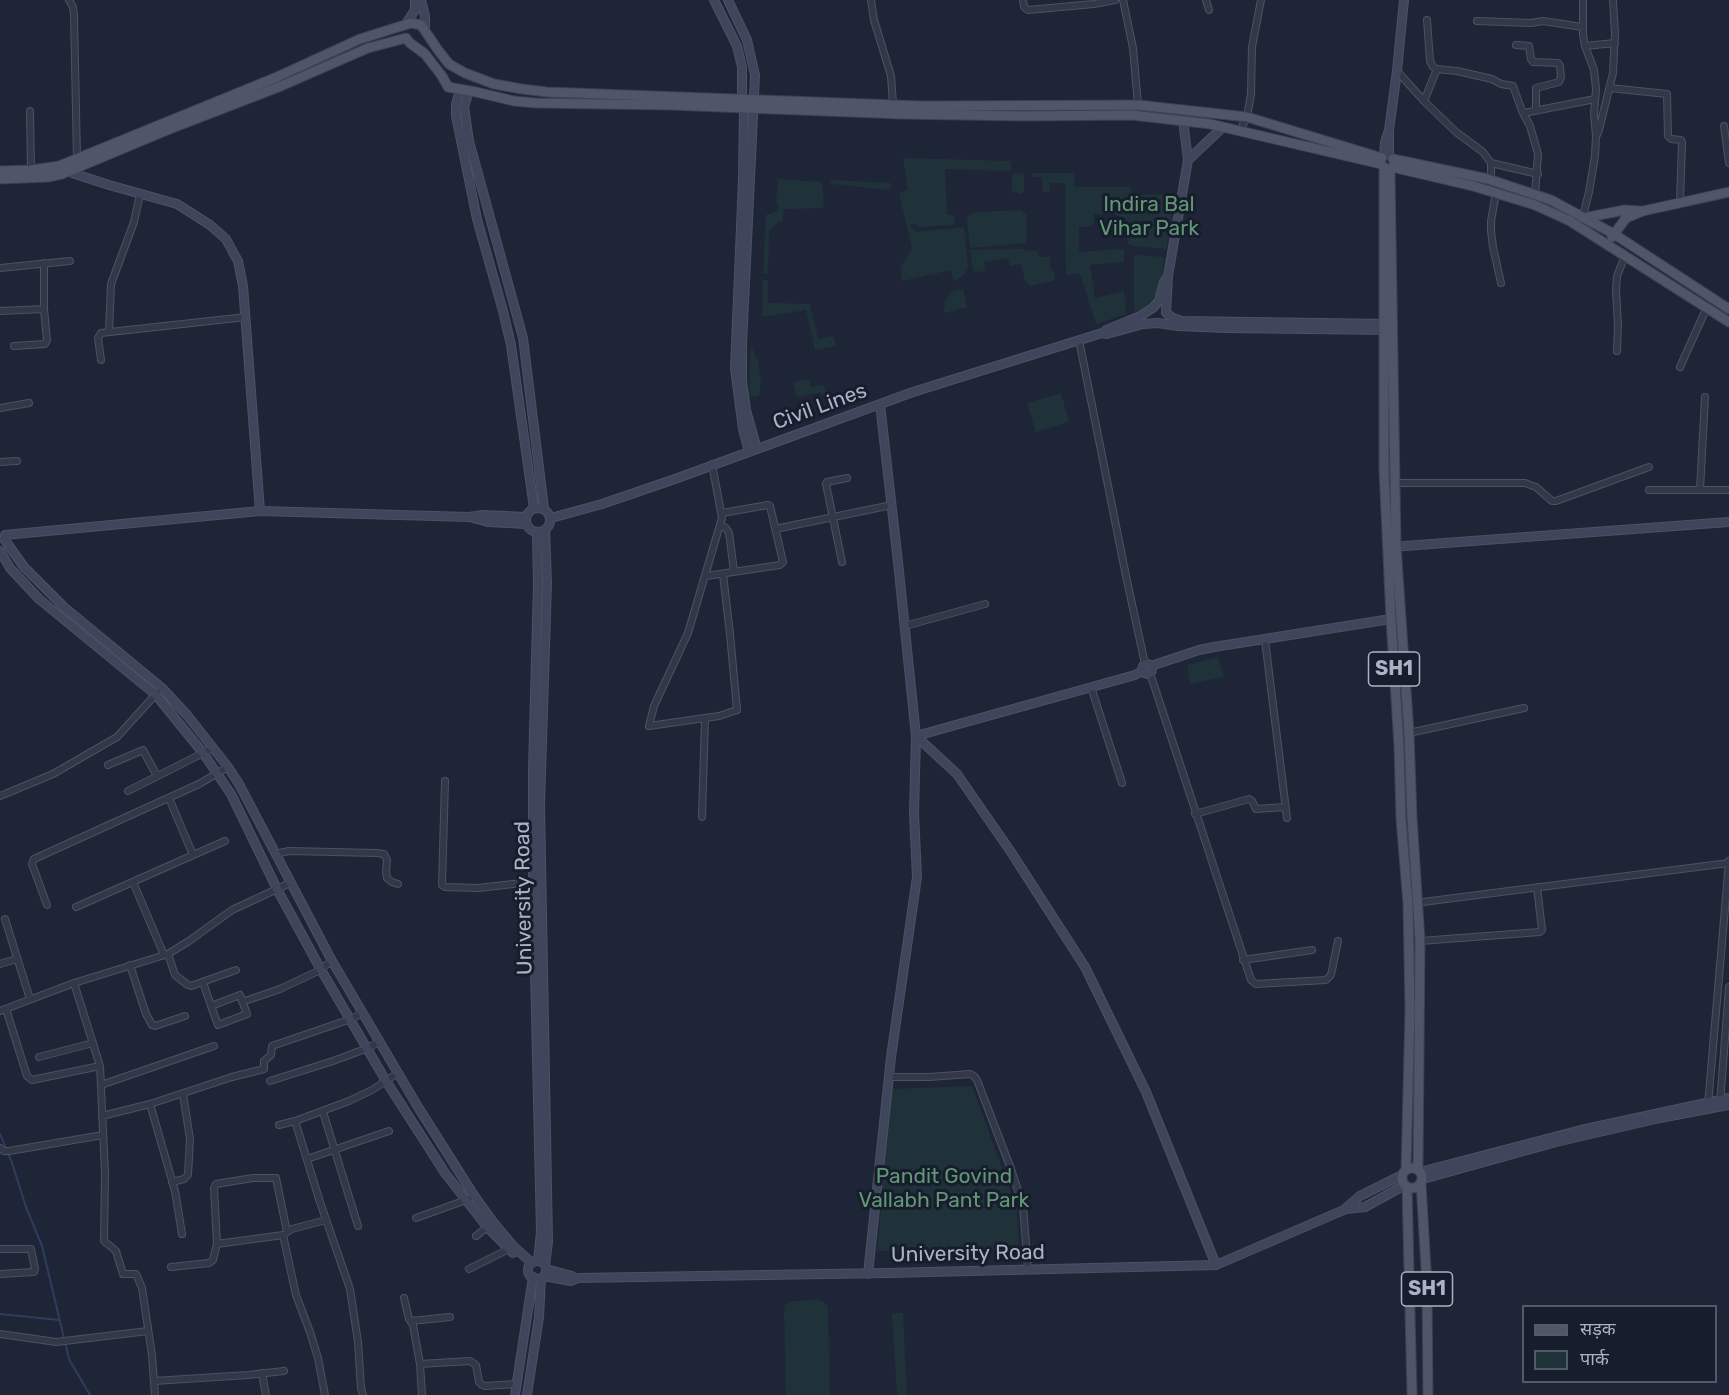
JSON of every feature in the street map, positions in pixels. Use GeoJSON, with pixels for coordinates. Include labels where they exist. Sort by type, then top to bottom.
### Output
{"type":"FeatureCollection","features":[{"type":"Feature","properties":{"kind":"main road"},"geometry":{"type":"LineString","coordinates":[[415,0],[415,10],[406,24],[406,38],[434,65],[456,104],[456,116],[477,219],[511,345],[534,508],[527,520],[529,528],[541,531],[550,524],[551,518],[544,508],[523,338],[469,141],[464,107],[464,82],[469,75]]}},
{"type":"Feature","properties":{"kind":"main road"},"geometry":{"type":"LineString","coordinates":[[421,0],[425,29]]}},
{"type":"Feature","properties":{"kind":"main road"},"geometry":{"type":"LineString","coordinates":[[714,0],[737,46],[748,104],[742,381],[753,450]]}},
{"type":"Feature","properties":{"kind":"main road"},"geometry":{"type":"LineString","coordinates":[[728,0],[747,40],[755,75],[748,104]]}},
{"type":"Feature","properties":{"kind":"main road"},"geometry":{"type":"LineString","coordinates":[[1387,162],[1404,0]]}},
{"type":"Feature","properties":{"kind":"main road"},"geometry":{"type":"LineString","coordinates":[[0,180],[48,177],[69,172],[162,132],[360,39],[416,23],[425,29],[449,63],[469,75],[494,84],[522,89],[748,104],[1132,115],[1183,120],[1240,130],[1387,162],[1491,180],[1551,200],[1584,217],[1729,309]]}},
{"type":"Feature","properties":{"kind":"main road"},"geometry":{"type":"LineString","coordinates":[[0,171],[58,166],[368,48],[406,38]]}},
{"type":"Feature","properties":{"kind":"main road"},"geometry":{"type":"LineString","coordinates":[[448,87],[514,101],[536,103],[748,104]]}},
{"type":"Feature","properties":{"kind":"main road"},"geometry":{"type":"LineString","coordinates":[[456,104],[464,91]]}},
{"type":"Feature","properties":{"kind":"main road"},"geometry":{"type":"LineString","coordinates":[[1023,111],[1138,105],[1246,117],[1387,162],[1535,205],[1570,221],[1729,322]]}},
{"type":"Feature","properties":{"kind":"main road"},"geometry":{"type":"LineString","coordinates":[[1102,333],[1107,334],[1143,324],[1158,323],[1165,319],[1167,276],[1188,160],[1183,120]]}},
{"type":"Feature","properties":{"kind":"main road"},"geometry":{"type":"LineString","coordinates":[[1188,160],[1223,127]]}},
{"type":"Feature","properties":{"kind":"main road","name":"SH1"},"geometry":{"type":"LineString","coordinates":[[1387,162],[1391,619],[1401,819],[1408,904],[1410,1011],[1404,1173]]}},
{"type":"Feature","properties":{"kind":"main road"},"geometry":{"type":"LineString","coordinates":[[69,172],[177,204],[210,225],[226,239],[238,261],[243,286],[260,511]]}},
{"type":"Feature","properties":{"kind":"main road"},"geometry":{"type":"LineString","coordinates":[[1606,245],[1626,218],[1643,211],[1729,192]]}},
{"type":"Feature","properties":{"kind":"main road"},"geometry":{"type":"LineString","coordinates":[[1570,221],[1625,210],[1643,211]]}},
{"type":"Feature","properties":{"kind":"main road"},"geometry":{"type":"LineString","coordinates":[[1167,276],[1159,301],[1150,312],[1153,322],[1214,328],[1388,327]]}},
{"type":"Feature","properties":{"kind":"main road"},"geometry":{"type":"LineString","coordinates":[[1102,333],[1106,329],[1140,316],[1153,308],[1161,307],[1173,318],[1182,321],[1388,327]]}},
{"type":"Feature","properties":{"kind":"main road","name":"Civil Lines"},"geometry":{"type":"LineString","coordinates":[[551,518],[602,504],[945,381],[1102,333]]}},
{"type":"Feature","properties":{"kind":"main road"},"geometry":{"type":"LineString","coordinates":[[868,1274],[888,1077],[917,877],[914,813],[916,736],[880,404]]}},
{"type":"Feature","properties":{"kind":"main road"},"geometry":{"type":"LineString","coordinates":[[534,508],[544,508]]}},
{"type":"Feature","properties":{"kind":"main road"},"geometry":{"type":"LineString","coordinates":[[470,1199],[332,961],[228,767],[159,691],[64,607],[24,567],[2,536],[260,511],[470,517],[483,515],[527,520]]}},
{"type":"Feature","properties":{"kind":"main road"},"geometry":{"type":"LineString","coordinates":[[1392,547],[1729,522]]}},
{"type":"Feature","properties":{"kind":"main road","name":"University Road"},"geometry":{"type":"LineString","coordinates":[[541,531],[548,583],[536,882],[544,1003],[548,1242],[538,1269],[578,1278],[868,1274],[1216,1265],[1346,1209]]}},
{"type":"Feature","properties":{"kind":"main road","name":"SH1"},"geometry":{"type":"LineString","coordinates":[[1392,547],[1401,617],[1419,902],[1421,1176],[1427,1285],[1428,1395]]}},
{"type":"Feature","properties":{"kind":"main road"},"geometry":{"type":"LineString","coordinates":[[0,551],[10,568],[39,599],[159,691],[231,794],[277,889],[320,969],[386,1081],[445,1173],[512,1248],[538,1269],[539,1317],[527,1395]]}},
{"type":"Feature","properties":{"kind":"main road"},"geometry":{"type":"LineString","coordinates":[[916,736],[1135,675],[1199,650],[1401,617]]}},
{"type":"Feature","properties":{"kind":"main road"},"geometry":{"type":"LineString","coordinates":[[916,736],[957,774],[1011,852],[1084,967],[1146,1092],[1216,1265]]}},
{"type":"Feature","properties":{"kind":"main road"},"geometry":{"type":"LineString","coordinates":[[1421,1176],[1581,1130],[1724,1102]]}},
{"type":"Feature","properties":{"kind":"main road"},"geometry":{"type":"LineString","coordinates":[[1346,1209],[1360,1196],[1412,1168],[1421,1176]]}},
{"type":"Feature","properties":{"kind":"main road"},"geometry":{"type":"LineString","coordinates":[[1404,1173],[1403,1182],[1406,1186]]}},
{"type":"Feature","properties":{"kind":"main road"},"geometry":{"type":"LineString","coordinates":[[1346,1209],[1365,1207],[1406,1186],[1416,1188],[1421,1176]]}},
{"type":"Feature","properties":{"kind":"main road","name":"SH1"},"geometry":{"type":"LineString","coordinates":[[1406,1186],[1412,1395]]}},
{"type":"Feature","properties":{"kind":"main road"},"geometry":{"type":"LineString","coordinates":[[515,1395],[538,1269]]}},
{"type":"Feature","properties":{"kind":"street"},"geometry":{"type":"LineString","coordinates":[[69,0],[74,7],[77,159]]}},
{"type":"Feature","properties":{"kind":"street"},"geometry":{"type":"LineString","coordinates":[[871,0],[874,20],[898,108]]}},
{"type":"Feature","properties":{"kind":"street"},"geometry":{"type":"LineString","coordinates":[[1023,0],[1024,7],[1028,10],[1115,0]]}},
{"type":"Feature","properties":{"kind":"street"},"geometry":{"type":"LineString","coordinates":[[1123,0],[1132,41],[1138,105]]}},
{"type":"Feature","properties":{"kind":"street"},"geometry":{"type":"LineString","coordinates":[[1206,0],[1209,10]]}},
{"type":"Feature","properties":{"kind":"street"},"geometry":{"type":"LineString","coordinates":[[1240,130],[1246,117],[1251,94],[1252,47],[1261,0]]}},
{"type":"Feature","properties":{"kind":"street"},"geometry":{"type":"LineString","coordinates":[[1583,0],[1582,27],[1585,46],[1594,70],[1593,114],[1596,136],[1595,156],[1584,217]]}},
{"type":"Feature","properties":{"kind":"street"},"geometry":{"type":"LineString","coordinates":[[1596,136],[1613,73],[1615,43],[1613,0]]}},
{"type":"Feature","properties":{"kind":"street"},"geometry":{"type":"LineString","coordinates":[[1427,20],[1430,61],[1433,67],[1492,79],[1501,84],[1513,86],[1521,111],[1530,126],[1538,154],[1535,195]]}},
{"type":"Feature","properties":{"kind":"street"},"geometry":{"type":"LineString","coordinates":[[1477,21],[1531,23],[1543,21],[1582,27]]}},
{"type":"Feature","properties":{"kind":"street"},"geometry":{"type":"LineString","coordinates":[[1585,46],[1615,43]]}},
{"type":"Feature","properties":{"kind":"street"},"geometry":{"type":"LineString","coordinates":[[1515,45],[1529,46],[1533,62],[1558,63],[1560,66],[1559,82],[1536,88],[1536,110]]}},
{"type":"Feature","properties":{"kind":"street"},"geometry":{"type":"LineString","coordinates":[[1424,101],[1437,69]]}},
{"type":"Feature","properties":{"kind":"street"},"geometry":{"type":"LineString","coordinates":[[1397,71],[1424,101],[1456,132],[1483,153],[1491,163],[1538,174]]}},
{"type":"Feature","properties":{"kind":"street"},"geometry":{"type":"LineString","coordinates":[[1610,88],[1667,94],[1668,136],[1682,142],[1680,202]]}},
{"type":"Feature","properties":{"kind":"street"},"geometry":{"type":"LineString","coordinates":[[1524,113],[1594,99]]}},
{"type":"Feature","properties":{"kind":"street"},"geometry":{"type":"LineString","coordinates":[[30,111],[31,170]]}},
{"type":"Feature","properties":{"kind":"street"},"geometry":{"type":"LineString","coordinates":[[1724,126],[1729,163]]}},
{"type":"Feature","properties":{"kind":"street"},"geometry":{"type":"LineString","coordinates":[[1491,163],[1491,180]]}},
{"type":"Feature","properties":{"kind":"street"},"geometry":{"type":"LineString","coordinates":[[1497,193],[1491,231],[1501,283]]}},
{"type":"Feature","properties":{"kind":"street"},"geometry":{"type":"LineString","coordinates":[[109,332],[111,284],[134,222],[140,194]]}},
{"type":"Feature","properties":{"kind":"street"},"geometry":{"type":"LineString","coordinates":[[1617,351],[1617,276],[1624,256]]}},
{"type":"Feature","properties":{"kind":"street"},"geometry":{"type":"LineString","coordinates":[[0,268],[70,261]]}},
{"type":"Feature","properties":{"kind":"street"},"geometry":{"type":"LineString","coordinates":[[14,346],[44,345],[47,340],[44,263]]}},
{"type":"Feature","properties":{"kind":"street"},"geometry":{"type":"LineString","coordinates":[[1680,367],[1707,307]]}},
{"type":"Feature","properties":{"kind":"street"},"geometry":{"type":"LineString","coordinates":[[0,311],[45,309]]}},
{"type":"Feature","properties":{"kind":"street"},"geometry":{"type":"LineString","coordinates":[[101,360],[98,338],[101,333],[246,317]]}},
{"type":"Feature","properties":{"kind":"street"},"geometry":{"type":"LineString","coordinates":[[1079,340],[1147,669],[1243,960],[1253,983],[1328,979],[1331,975],[1338,941]]}},
{"type":"Feature","properties":{"kind":"street"},"geometry":{"type":"LineString","coordinates":[[1700,490],[1706,397]]}},
{"type":"Feature","properties":{"kind":"street"},"geometry":{"type":"LineString","coordinates":[[0,408],[29,403]]}},
{"type":"Feature","properties":{"kind":"street"},"geometry":{"type":"LineString","coordinates":[[0,462],[17,461]]}},
{"type":"Feature","properties":{"kind":"street"},"geometry":{"type":"LineString","coordinates":[[712,464],[722,513],[720,525],[688,633],[654,706],[649,726],[732,713],[737,709],[723,574]]}},
{"type":"Feature","properties":{"kind":"street"},"geometry":{"type":"LineString","coordinates":[[1390,483],[1525,483],[1536,488],[1552,501],[1556,501],[1649,467]]}},
{"type":"Feature","properties":{"kind":"street"},"geometry":{"type":"LineString","coordinates":[[842,562],[826,484],[847,478]]}},
{"type":"Feature","properties":{"kind":"street"},"geometry":{"type":"LineString","coordinates":[[1649,490],[1729,490]]}},
{"type":"Feature","properties":{"kind":"street"},"geometry":{"type":"LineString","coordinates":[[705,576],[782,564],[772,507],[768,505],[722,513]]}},
{"type":"Feature","properties":{"kind":"street"},"geometry":{"type":"LineString","coordinates":[[775,529],[892,505]]}},
{"type":"Feature","properties":{"kind":"street"},"geometry":{"type":"LineString","coordinates":[[720,525],[729,533],[734,571]]}},
{"type":"Feature","properties":{"kind":"street"},"geometry":{"type":"LineString","coordinates":[[905,626],[985,604]]}},
{"type":"Feature","properties":{"kind":"street"},"geometry":{"type":"LineString","coordinates":[[1265,640],[1287,818]]}},
{"type":"Feature","properties":{"kind":"street"},"geometry":{"type":"LineString","coordinates":[[1091,687],[1122,783]]}},
{"type":"Feature","properties":{"kind":"street"},"geometry":{"type":"LineString","coordinates":[[0,796],[53,774],[117,737],[159,691]]}},
{"type":"Feature","properties":{"kind":"street"},"geometry":{"type":"LineString","coordinates":[[1409,733],[1524,708]]}},
{"type":"Feature","properties":{"kind":"street"},"geometry":{"type":"LineString","coordinates":[[702,817],[705,718]]}},
{"type":"Feature","properties":{"kind":"street"},"geometry":{"type":"LineString","coordinates":[[128,791],[213,748]]}},
{"type":"Feature","properties":{"kind":"street"},"geometry":{"type":"LineString","coordinates":[[108,765],[143,750],[157,776]]}},
{"type":"Feature","properties":{"kind":"street"},"geometry":{"type":"LineString","coordinates":[[47,905],[32,864],[34,859],[200,784],[228,767]]}},
{"type":"Feature","properties":{"kind":"street"},"geometry":{"type":"LineString","coordinates":[[445,782],[442,885],[478,888],[536,882]]}},
{"type":"Feature","properties":{"kind":"street"},"geometry":{"type":"LineString","coordinates":[[169,798],[193,855]]}},
{"type":"Feature","properties":{"kind":"street"},"geometry":{"type":"LineString","coordinates":[[1195,814],[1249,799],[1256,809],[1285,807]]}},
{"type":"Feature","properties":{"kind":"street"},"geometry":{"type":"LineString","coordinates":[[76,907],[225,841]]}},
{"type":"Feature","properties":{"kind":"street"},"geometry":{"type":"LineString","coordinates":[[275,855],[289,851],[384,854],[387,860],[387,878],[398,884]]}},
{"type":"Feature","properties":{"kind":"street"},"geometry":{"type":"LineString","coordinates":[[1408,904],[1729,862],[1708,1105]]}},
{"type":"Feature","properties":{"kind":"street"},"geometry":{"type":"LineString","coordinates":[[133,882],[179,979],[191,986],[236,970]]}},
{"type":"Feature","properties":{"kind":"street"},"geometry":{"type":"LineString","coordinates":[[100,1066],[32,1080],[27,1077],[3,1010],[74,983],[166,955],[189,942],[232,910],[290,883]]}},
{"type":"Feature","properties":{"kind":"street"},"geometry":{"type":"LineString","coordinates":[[1420,941],[1540,932],[1542,930],[1537,887]]}},
{"type":"Feature","properties":{"kind":"street"},"geometry":{"type":"LineString","coordinates":[[5,920],[30,999]]}},
{"type":"Feature","properties":{"kind":"street"},"geometry":{"type":"LineString","coordinates":[[1243,960],[1312,950]]}},
{"type":"Feature","properties":{"kind":"street"},"geometry":{"type":"LineString","coordinates":[[0,964],[17,959]]}},
{"type":"Feature","properties":{"kind":"street"},"geometry":{"type":"LineString","coordinates":[[243,1002],[280,989],[332,961]]}},
{"type":"Feature","properties":{"kind":"street"},"geometry":{"type":"LineString","coordinates":[[130,965],[146,1014],[152,1024],[155,1026],[185,1016]]}},
{"type":"Feature","properties":{"kind":"street"},"geometry":{"type":"LineString","coordinates":[[202,982],[218,1025],[247,1014],[240,996],[211,1006]]}},
{"type":"Feature","properties":{"kind":"street"},"geometry":{"type":"LineString","coordinates":[[74,983],[100,1066],[105,1173],[104,1241],[117,1251],[123,1274],[136,1274],[142,1288],[155,1395]]}},
{"type":"Feature","properties":{"kind":"street"},"geometry":{"type":"LineString","coordinates":[[1724,1102],[1729,987]]}},
{"type":"Feature","properties":{"kind":"street"},"geometry":{"type":"LineString","coordinates":[[102,1116],[150,1104],[264,1069],[264,1061],[272,1055],[272,1046],[351,1019],[362,1013]]}},
{"type":"Feature","properties":{"kind":"street"},"geometry":{"type":"LineString","coordinates":[[270,1081],[368,1048],[379,1042]]}},
{"type":"Feature","properties":{"kind":"street"},"geometry":{"type":"LineString","coordinates":[[39,1058],[93,1043]]}},
{"type":"Feature","properties":{"kind":"street"},"geometry":{"type":"LineString","coordinates":[[101,1085],[214,1046]]}},
{"type":"Feature","properties":{"kind":"street"},"geometry":{"type":"LineString","coordinates":[[279,1125],[323,1112],[349,1101],[398,1073]]}},
{"type":"Feature","properties":{"kind":"street"},"geometry":{"type":"LineString","coordinates":[[888,1077],[929,1077],[955,1074],[974,1076],[977,1080],[1023,1206],[1028,1270]]}},
{"type":"Feature","properties":{"kind":"street"},"geometry":{"type":"LineString","coordinates":[[172,1182],[184,1179],[188,1175],[190,1139],[183,1094]]}},
{"type":"Feature","properties":{"kind":"street"},"geometry":{"type":"LineString","coordinates":[[150,1104],[172,1182],[182,1234]]}},
{"type":"Feature","properties":{"kind":"street"},"geometry":{"type":"LineString","coordinates":[[323,1112],[358,1226]]}},
{"type":"Feature","properties":{"kind":"street"},"geometry":{"type":"LineString","coordinates":[[295,1121],[350,1289],[363,1395]]}},
{"type":"Feature","properties":{"kind":"street"},"geometry":{"type":"LineString","coordinates":[[307,1159],[389,1131]]}},
{"type":"Feature","properties":{"kind":"street"},"geometry":{"type":"LineString","coordinates":[[0,1148],[4,1152],[103,1135]]}},
{"type":"Feature","properties":{"kind":"street"},"geometry":{"type":"LineString","coordinates":[[171,1267],[212,1262],[217,1244],[215,1186],[253,1178],[271,1177],[277,1180],[296,1295],[318,1358],[325,1395]]}},
{"type":"Feature","properties":{"kind":"street"},"geometry":{"type":"LineString","coordinates":[[416,1218],[470,1199]]}},
{"type":"Feature","properties":{"kind":"street"},"geometry":{"type":"LineString","coordinates":[[217,1244],[285,1233],[326,1220]]}},
{"type":"Feature","properties":{"kind":"street"},"geometry":{"type":"LineString","coordinates":[[476,1236],[490,1225]]}},
{"type":"Feature","properties":{"kind":"street"},"geometry":{"type":"LineString","coordinates":[[469,1269],[512,1248]]}},
{"type":"Feature","properties":{"kind":"street"},"geometry":{"type":"LineString","coordinates":[[0,1249],[32,1249],[35,1269],[34,1272],[0,1274]]}},
{"type":"Feature","properties":{"kind":"street"},"geometry":{"type":"LineString","coordinates":[[404,1298],[413,1325],[420,1364],[422,1395]]}},
{"type":"Feature","properties":{"kind":"street"},"geometry":{"type":"LineString","coordinates":[[411,1321],[450,1317]]}},
{"type":"Feature","properties":{"kind":"street"},"geometry":{"type":"LineString","coordinates":[[0,1334],[56,1342],[148,1331]]}},
{"type":"Feature","properties":{"kind":"street"},"geometry":{"type":"LineString","coordinates":[[420,1364],[470,1361],[476,1365],[479,1382],[485,1386],[517,1384]]}},
{"type":"Feature","properties":{"kind":"street"},"geometry":{"type":"LineString","coordinates":[[154,1381],[284,1371]]}},
{"type":"Feature","properties":{"kind":"street"},"geometry":{"type":"LineString","coordinates":[[262,1373],[266,1395]]}},
{"type":"Feature","properties":{"kind":"green space"},"geometry":{"type":"Polygon","coordinates":[[[903,158],[1011,161],[1011,171],[945,169],[947,215],[954,215],[955,225],[920,227],[915,224],[911,225],[912,229],[917,232],[964,227],[968,267],[965,273],[954,282],[951,270],[902,281],[900,268],[912,249],[899,193],[908,190],[903,158]]]}},
{"type":"Feature","properties":{"kind":"green space"},"geometry":{"type":"Polygon","coordinates":[[[1013,173],[1024,174],[1024,190],[1021,194],[1011,190],[1013,173]]]}},
{"type":"Feature","properties":{"kind":"green space","name":"Indira Bal Vihar Park"},"geometry":{"type":"Polygon","coordinates":[[[1032,173],[1075,173],[1075,187],[1131,187],[1132,195],[1176,194],[1166,249],[1128,244],[1126,218],[1116,214],[1094,214],[1094,224],[1079,227],[1079,252],[1124,249],[1124,262],[1090,265],[1095,298],[1124,291],[1126,314],[1096,324],[1080,273],[1066,276],[1065,183],[1050,183],[1050,190],[1043,192],[1042,177],[1032,177],[1032,173]]]}},
{"type":"Feature","properties":{"kind":"green space"},"geometry":{"type":"Polygon","coordinates":[[[778,179],[822,182],[824,208],[783,209],[783,221],[769,230],[768,273],[763,273],[766,215],[778,211],[776,202],[778,179]]]}},
{"type":"Feature","properties":{"kind":"green space"},"geometry":{"type":"Polygon","coordinates":[[[831,180],[891,183],[890,190],[831,184],[831,180]]]}},
{"type":"Feature","properties":{"kind":"green space"},"geometry":{"type":"Polygon","coordinates":[[[1021,210],[1027,215],[1025,243],[970,248],[967,220],[970,214],[1021,210]]]}},
{"type":"Feature","properties":{"kind":"green space"},"geometry":{"type":"Polygon","coordinates":[[[970,250],[1038,251],[1039,257],[1050,257],[1051,271],[1054,271],[1055,280],[1030,286],[1029,283],[1026,284],[1021,264],[1010,266],[1008,258],[984,262],[985,271],[973,271],[970,250]]]}},
{"type":"Feature","properties":{"kind":"green space"},"geometry":{"type":"Polygon","coordinates":[[[1134,255],[1164,257],[1161,286],[1157,297],[1151,305],[1134,312],[1134,255]]]}},
{"type":"Feature","properties":{"kind":"green space"},"geometry":{"type":"Polygon","coordinates":[[[763,280],[768,281],[768,303],[810,304],[818,339],[833,336],[836,346],[815,350],[806,310],[762,317],[763,280]]]}},
{"type":"Feature","properties":{"kind":"green space"},"geometry":{"type":"Polygon","coordinates":[[[963,289],[967,307],[944,313],[945,301],[949,294],[963,289]]]}},
{"type":"Feature","properties":{"kind":"green space"},"geometry":{"type":"Polygon","coordinates":[[[751,346],[758,361],[761,381],[759,396],[749,396],[751,346]]]}},
{"type":"Feature","properties":{"kind":"green space"},"geometry":{"type":"Polygon","coordinates":[[[809,379],[811,387],[824,385],[826,395],[822,396],[821,392],[797,397],[793,382],[809,379]]]}},
{"type":"Feature","properties":{"kind":"green space"},"geometry":{"type":"Polygon","coordinates":[[[1061,393],[1069,422],[1036,432],[1027,403],[1061,393]]]}},
{"type":"Feature","properties":{"kind":"green space"},"geometry":{"type":"Polygon","coordinates":[[[1218,657],[1224,677],[1190,684],[1187,665],[1218,657]]]}},
{"type":"Feature","properties":{"kind":"green space","name":"Pandit Govind Vallabh Pant Park"},"geometry":{"type":"Polygon","coordinates":[[[972,1086],[1017,1209],[1019,1249],[877,1251],[892,1089],[972,1086]]]}},
{"type":"Feature","properties":{"kind":"green space"},"geometry":{"type":"Polygon","coordinates":[[[818,1300],[824,1302],[828,1307],[830,1395],[786,1395],[784,1306],[793,1301],[818,1300]]]}},
{"type":"Feature","properties":{"kind":"green space"},"geometry":{"type":"Polygon","coordinates":[[[892,1313],[903,1313],[907,1395],[897,1395],[892,1313]]]}},
{"type":"Feature","properties":{"kind":"waterway"},"geometry":{"type":"LineString","coordinates":[[0,1134],[42,1246],[69,1359],[90,1395]]}},
{"type":"Feature","properties":{"kind":"waterway"},"geometry":{"type":"LineString","coordinates":[[0,1314],[59,1320]]}}]}
